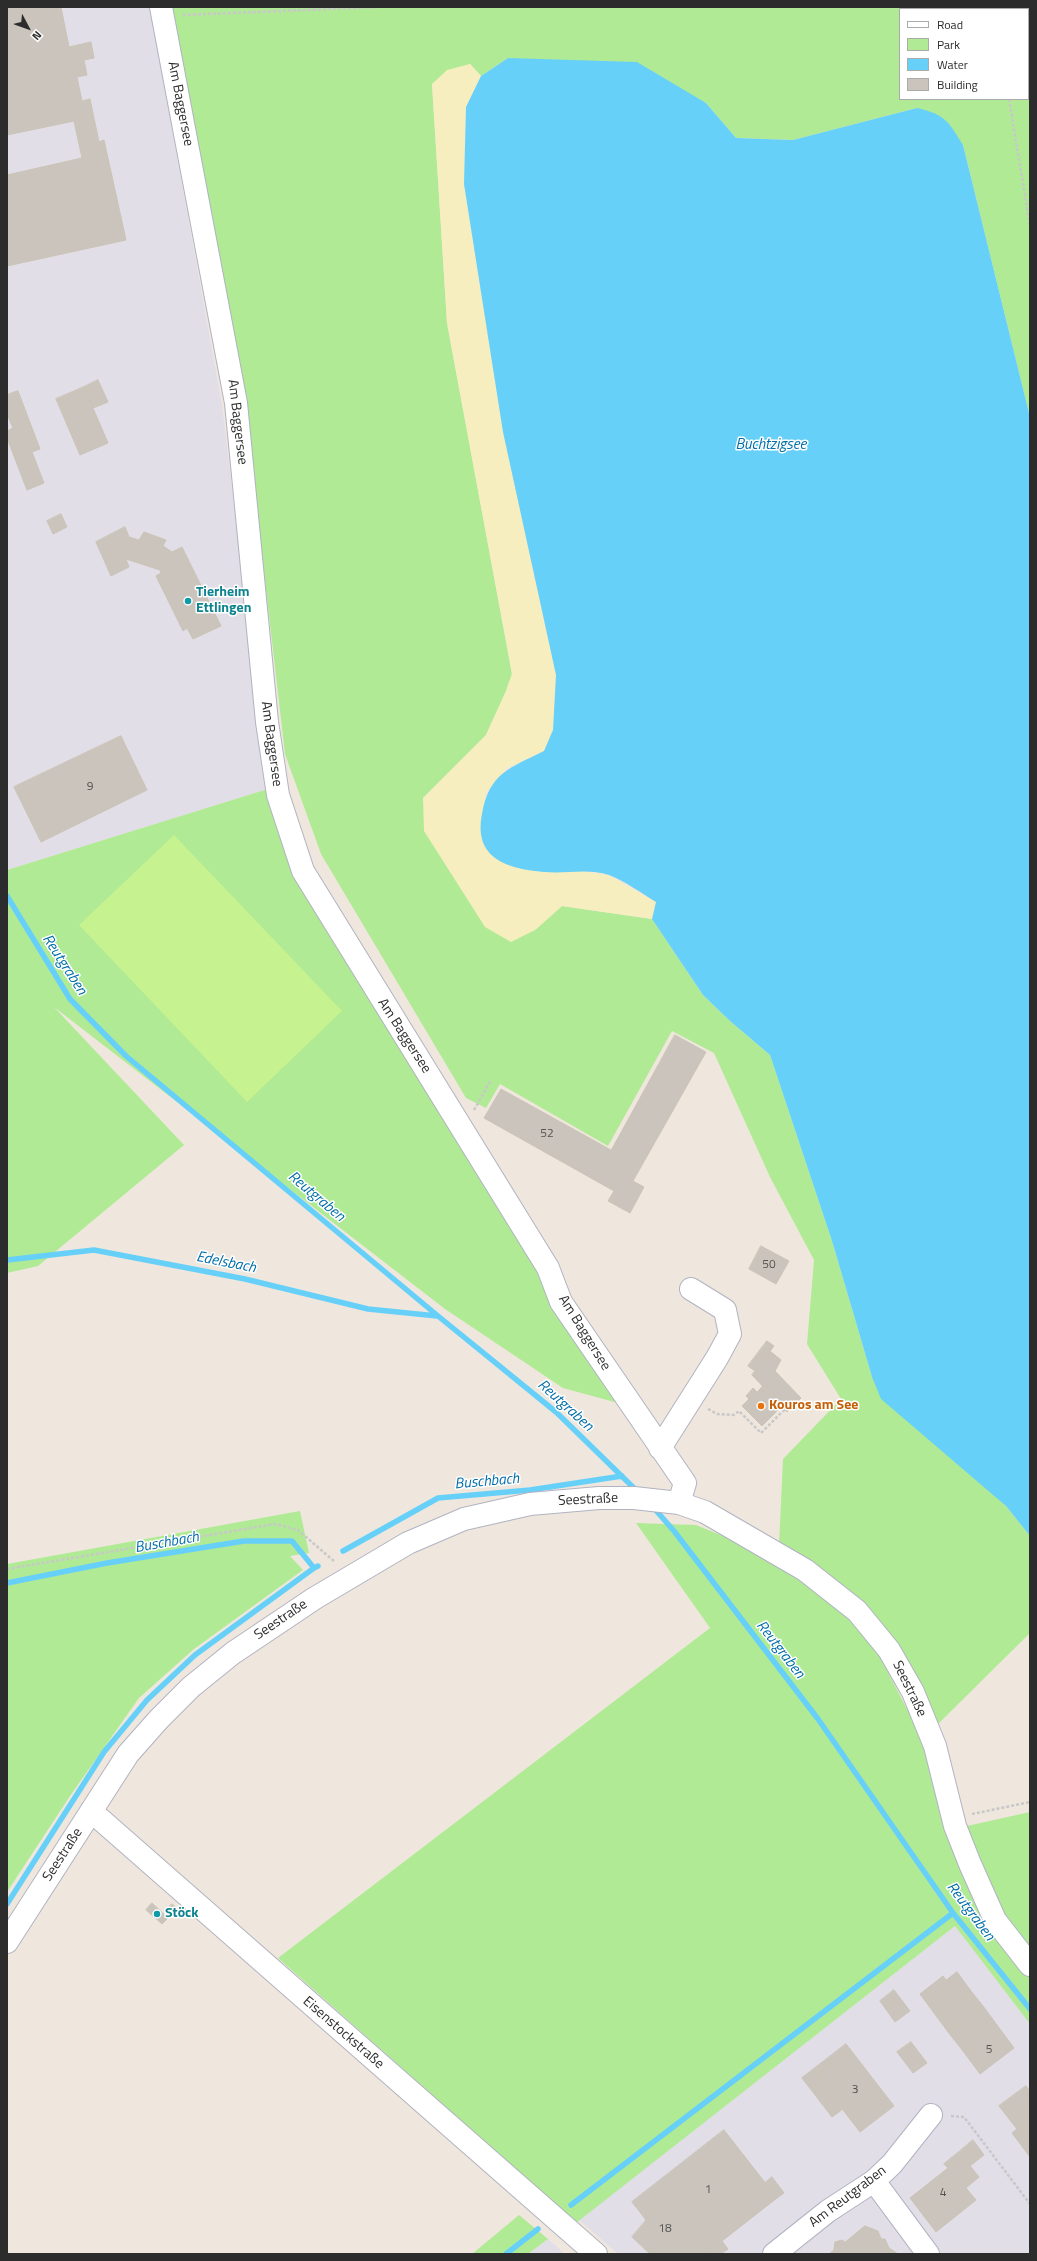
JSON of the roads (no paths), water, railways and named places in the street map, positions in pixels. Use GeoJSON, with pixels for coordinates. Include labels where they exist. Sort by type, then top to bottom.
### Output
{"type":"FeatureCollection","features":[{"type":"Feature","properties":{"kind":"street","name":"Am Baggersee"},"geometry":{"type":"LineString","coordinates":[[162,12],[236,403],[266,718],[277,787],[303,871],[548,1268],[561,1302],[660,1448]]}},
{"type":"Feature","properties":{"kind":"street"},"geometry":{"type":"LineString","coordinates":[[672,1502],[685,1483],[660,1448],[717,1358],[730,1334],[725,1310],[691,1289]]}},
{"type":"Feature","properties":{"kind":"street","name":"Seestraße"},"geometry":{"type":"LineString","coordinates":[[7,1942],[128,1754],[191,1687],[232,1653],[315,1598],[408,1543],[464,1519],[530,1504],[600,1498],[634,1498],[672,1502],[711,1515],[806,1570],[857,1611],[889,1650],[913,1692],[935,1746],[954,1818],[970,1864],[995,1920],[1030,1965]]}},
{"type":"Feature","properties":{"kind":"street","name":"Eisenstockstraße"},"geometry":{"type":"LineString","coordinates":[[91,1811],[596,2254]]}},
{"type":"Feature","properties":{"kind":"street","name":"Am Reutgraben"},"geometry":{"type":"LineString","coordinates":[[774,2254],[828,2211],[874,2181],[892,2164],[931,2115]]}},
{"type":"Feature","properties":{"kind":"street"},"geometry":{"type":"LineString","coordinates":[[874,2181],[928,2254]]}},
{"type":"Feature","properties":{"kind":"water","name":"Buchtzigsee"},"geometry":{"type":"Polygon","coordinates":[[[508,58],[637,62],[706,103],[736,138],[793,140],[917,108],[934,113],[945,120],[954,130],[963,145],[1030,417],[1030,1536],[1006,1506],[881,1399],[872,1377],[832,1241],[770,1055],[730,1021],[703,995],[652,919],[656,902],[621,880],[609,875],[593,872],[545,872],[518,868],[506,864],[496,859],[488,851],[483,842],[481,829],[482,814],[485,800],[490,789],[503,774],[511,768],[544,751],[553,730],[556,675],[503,432],[464,184],[466,107],[481,76],[508,58]]]}},
{"type":"Feature","properties":{"kind":"waterway","name":"Reutgraben"},"geometry":{"type":"LineString","coordinates":[[7,896],[70,999],[126,1056],[438,1316],[556,1412],[638,1492]]}},
{"type":"Feature","properties":{"kind":"waterway","name":"Edelsbach"},"geometry":{"type":"LineString","coordinates":[[7,1260],[94,1250],[245,1279],[368,1309],[437,1316]]}},
{"type":"Feature","properties":{"kind":"waterway","name":"Buschbach"},"geometry":{"type":"LineString","coordinates":[[343,1551],[438,1498],[530,1490],[622,1476]]}},
{"type":"Feature","properties":{"kind":"waterway","name":"Reutgraben"},"geometry":{"type":"LineString","coordinates":[[653,1507],[674,1531],[818,1719],[953,1913],[1030,2009]]}},
{"type":"Feature","properties":{"kind":"waterway","name":"Buschbach"},"geometry":{"type":"LineString","coordinates":[[7,1583],[107,1563],[244,1541],[292,1541],[314,1568],[318,1566]]}},
{"type":"Feature","properties":{"kind":"waterway"},"geometry":{"type":"LineString","coordinates":[[7,1904],[104,1752],[147,1700],[195,1655],[314,1568]]}},
{"type":"Feature","properties":{"kind":"waterway"},"geometry":{"type":"LineString","coordinates":[[571,2205],[953,1913]]}},
{"type":"Feature","properties":{"kind":"waterway"},"geometry":{"type":"LineString","coordinates":[[506,2254],[538,2229]]}},
{"type":"Feature","properties":{"kind":"place","name":"Tierheim Ettlingen"},"geometry":{"type":"Point","coordinates":[188,601]}},
{"type":"Feature","properties":{"kind":"place","name":"Kouros am See"},"geometry":{"type":"Point","coordinates":[761,1406]}},
{"type":"Feature","properties":{"kind":"place","name":"Stöck"},"geometry":{"type":"Point","coordinates":[157,1914]}}]}
